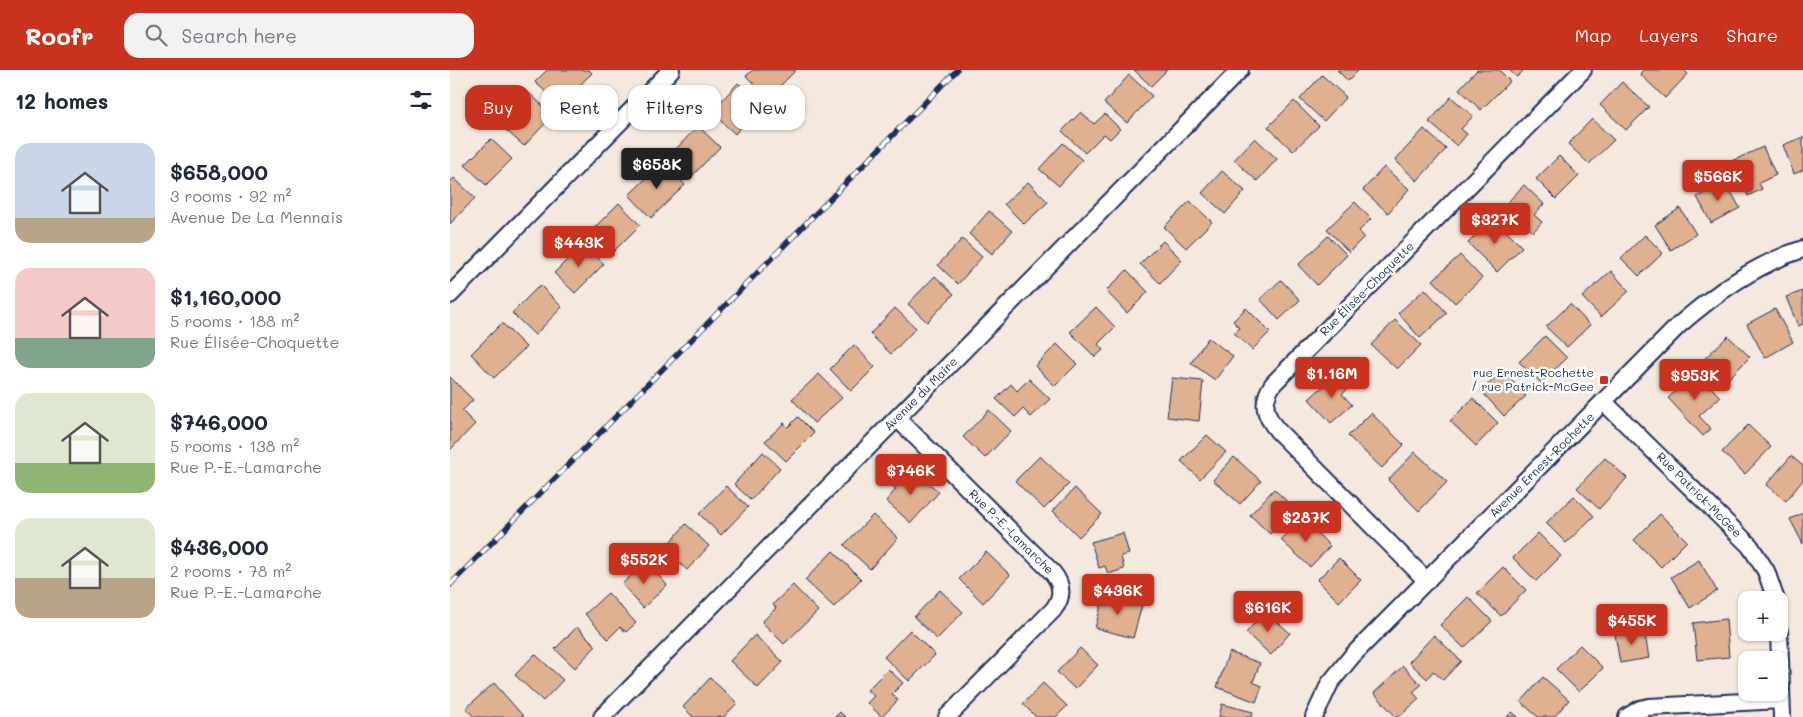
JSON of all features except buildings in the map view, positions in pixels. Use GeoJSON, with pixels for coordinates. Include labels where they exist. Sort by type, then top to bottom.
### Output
{"type":"FeatureCollection","features":[{"type":"Feature","properties":{"kind":"street"},"geometry":{"type":"LineString","coordinates":[[450,295],[672,70]]}},
{"type":"Feature","properties":{"kind":"street","name":"Avenue du Maire"},"geometry":{"type":"LineString","coordinates":[[602,717],[1240,70]]}},
{"type":"Feature","properties":{"kind":"street","name":"Rue Élisée-Choquette"},"geometry":{"type":"LineString","coordinates":[[1427,581],[1278,431],[1267,416],[1265,400],[1274,384],[1583,70]]}},
{"type":"Feature","properties":{"kind":"street","name":"Avenue Ernest-Rochette"},"geometry":{"type":"LineString","coordinates":[[1314,717],[1324,692],[1337,673],[1679,325],[1723,289],[1757,269],[1803,249]]}},
{"type":"Feature","properties":{"kind":"street","name":"Rue Patrick-McGee"},"geometry":{"type":"LineString","coordinates":[[1604,402],[1750,546],[1766,571],[1773,591]]}},
{"type":"Feature","properties":{"kind":"street","name":"Rue P.-E.-Lamarche"},"geometry":{"type":"LineString","coordinates":[[897,418],[1052,572],[1057,578],[1061,591],[1058,604],[947,717]]}},
{"type":"Feature","properties":{"kind":"street"},"geometry":{"type":"LineString","coordinates":[[1627,717],[1640,709],[1649,707],[1762,701]]}},
{"type":"Feature","properties":{"kind":"street"},"geometry":{"type":"LineString","coordinates":[[1781,701],[1782,717]]}},
{"type":"Feature","properties":{"kind":"railway"},"geometry":{"type":"LineString","coordinates":[[450,585],[957,70]]}},
{"type":"Feature","properties":{"kind":"place","name":"rue Ernest-Rochette / rue Patrick-McGee"},"geometry":{"type":"Point","coordinates":[1604,380]}}]}
